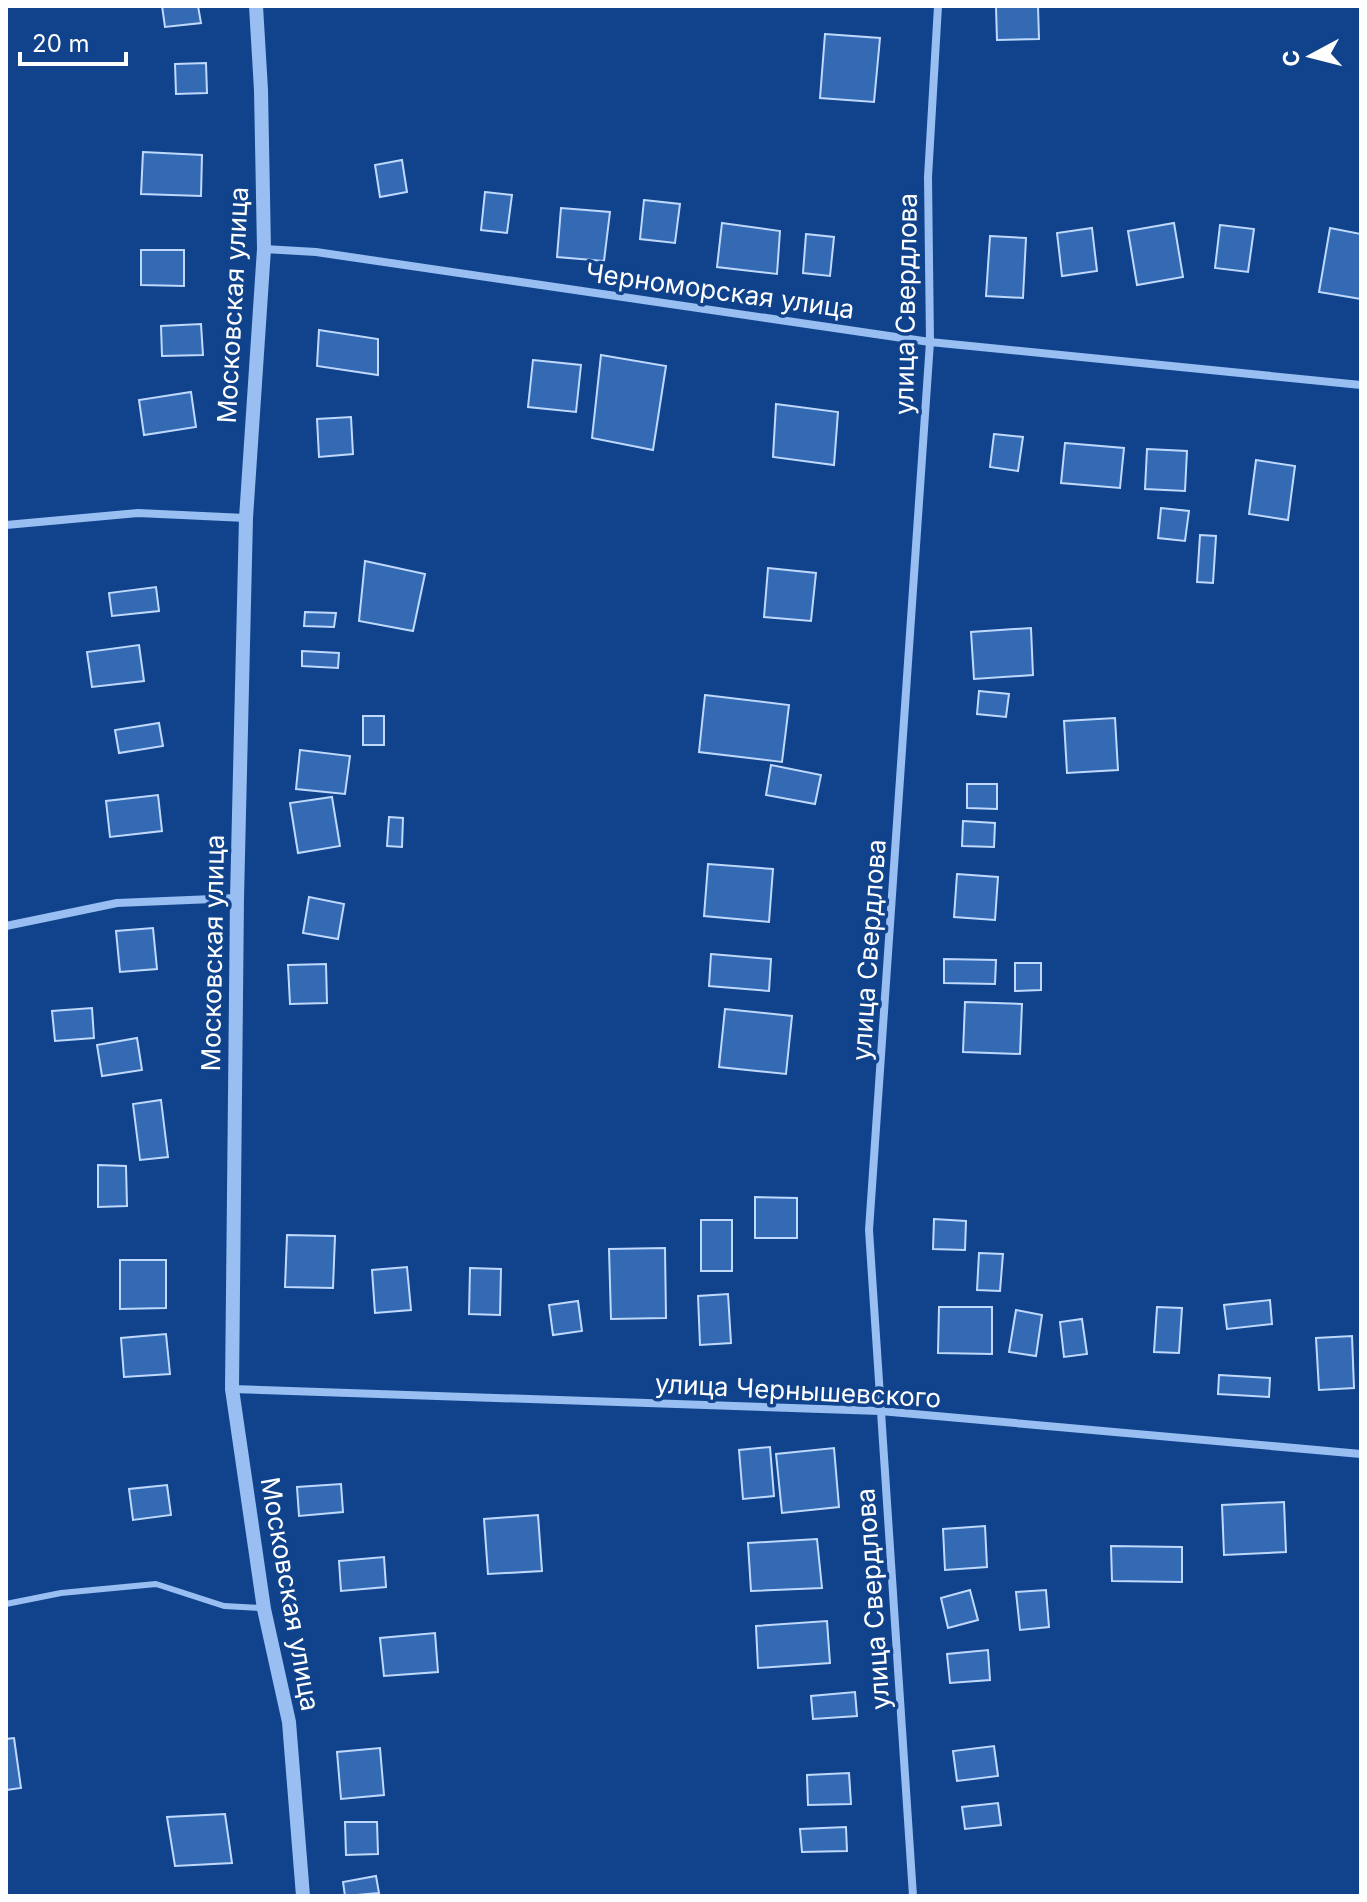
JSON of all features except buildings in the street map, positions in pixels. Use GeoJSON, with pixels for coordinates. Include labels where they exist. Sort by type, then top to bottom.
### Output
{"type":"FeatureCollection","features":[{"type":"Feature","properties":{"kind":"street","name":"Московская улица"},"geometry":{"type":"LineString","coordinates":[[256,6],[264,249],[246,518],[237,898],[232,1389],[264,1609],[289,1722],[303,1896]]}},
{"type":"Feature","properties":{"kind":"street","name":"улица Свердлова"},"geometry":{"type":"LineString","coordinates":[[913,1896],[869,1230],[930,342],[928,177],[938,6]]}},
{"type":"Feature","properties":{"kind":"street","name":"Черноморская улица"},"geometry":{"type":"LineString","coordinates":[[264,249],[316,252],[930,342],[1361,385]]}},
{"type":"Feature","properties":{"kind":"street"},"geometry":{"type":"LineString","coordinates":[[6,525],[138,513],[246,518]]}},
{"type":"Feature","properties":{"kind":"street"},"geometry":{"type":"LineString","coordinates":[[6,926],[117,903],[237,898]]}},
{"type":"Feature","properties":{"kind":"street","name":"улица Чернышевского"},"geometry":{"type":"LineString","coordinates":[[232,1389],[880,1411],[1361,1454]]}},
{"type":"Feature","properties":{"kind":"lane"},"geometry":{"type":"LineString","coordinates":[[6,1604],[61,1593],[156,1584],[224,1606],[264,1609]]}}]}
